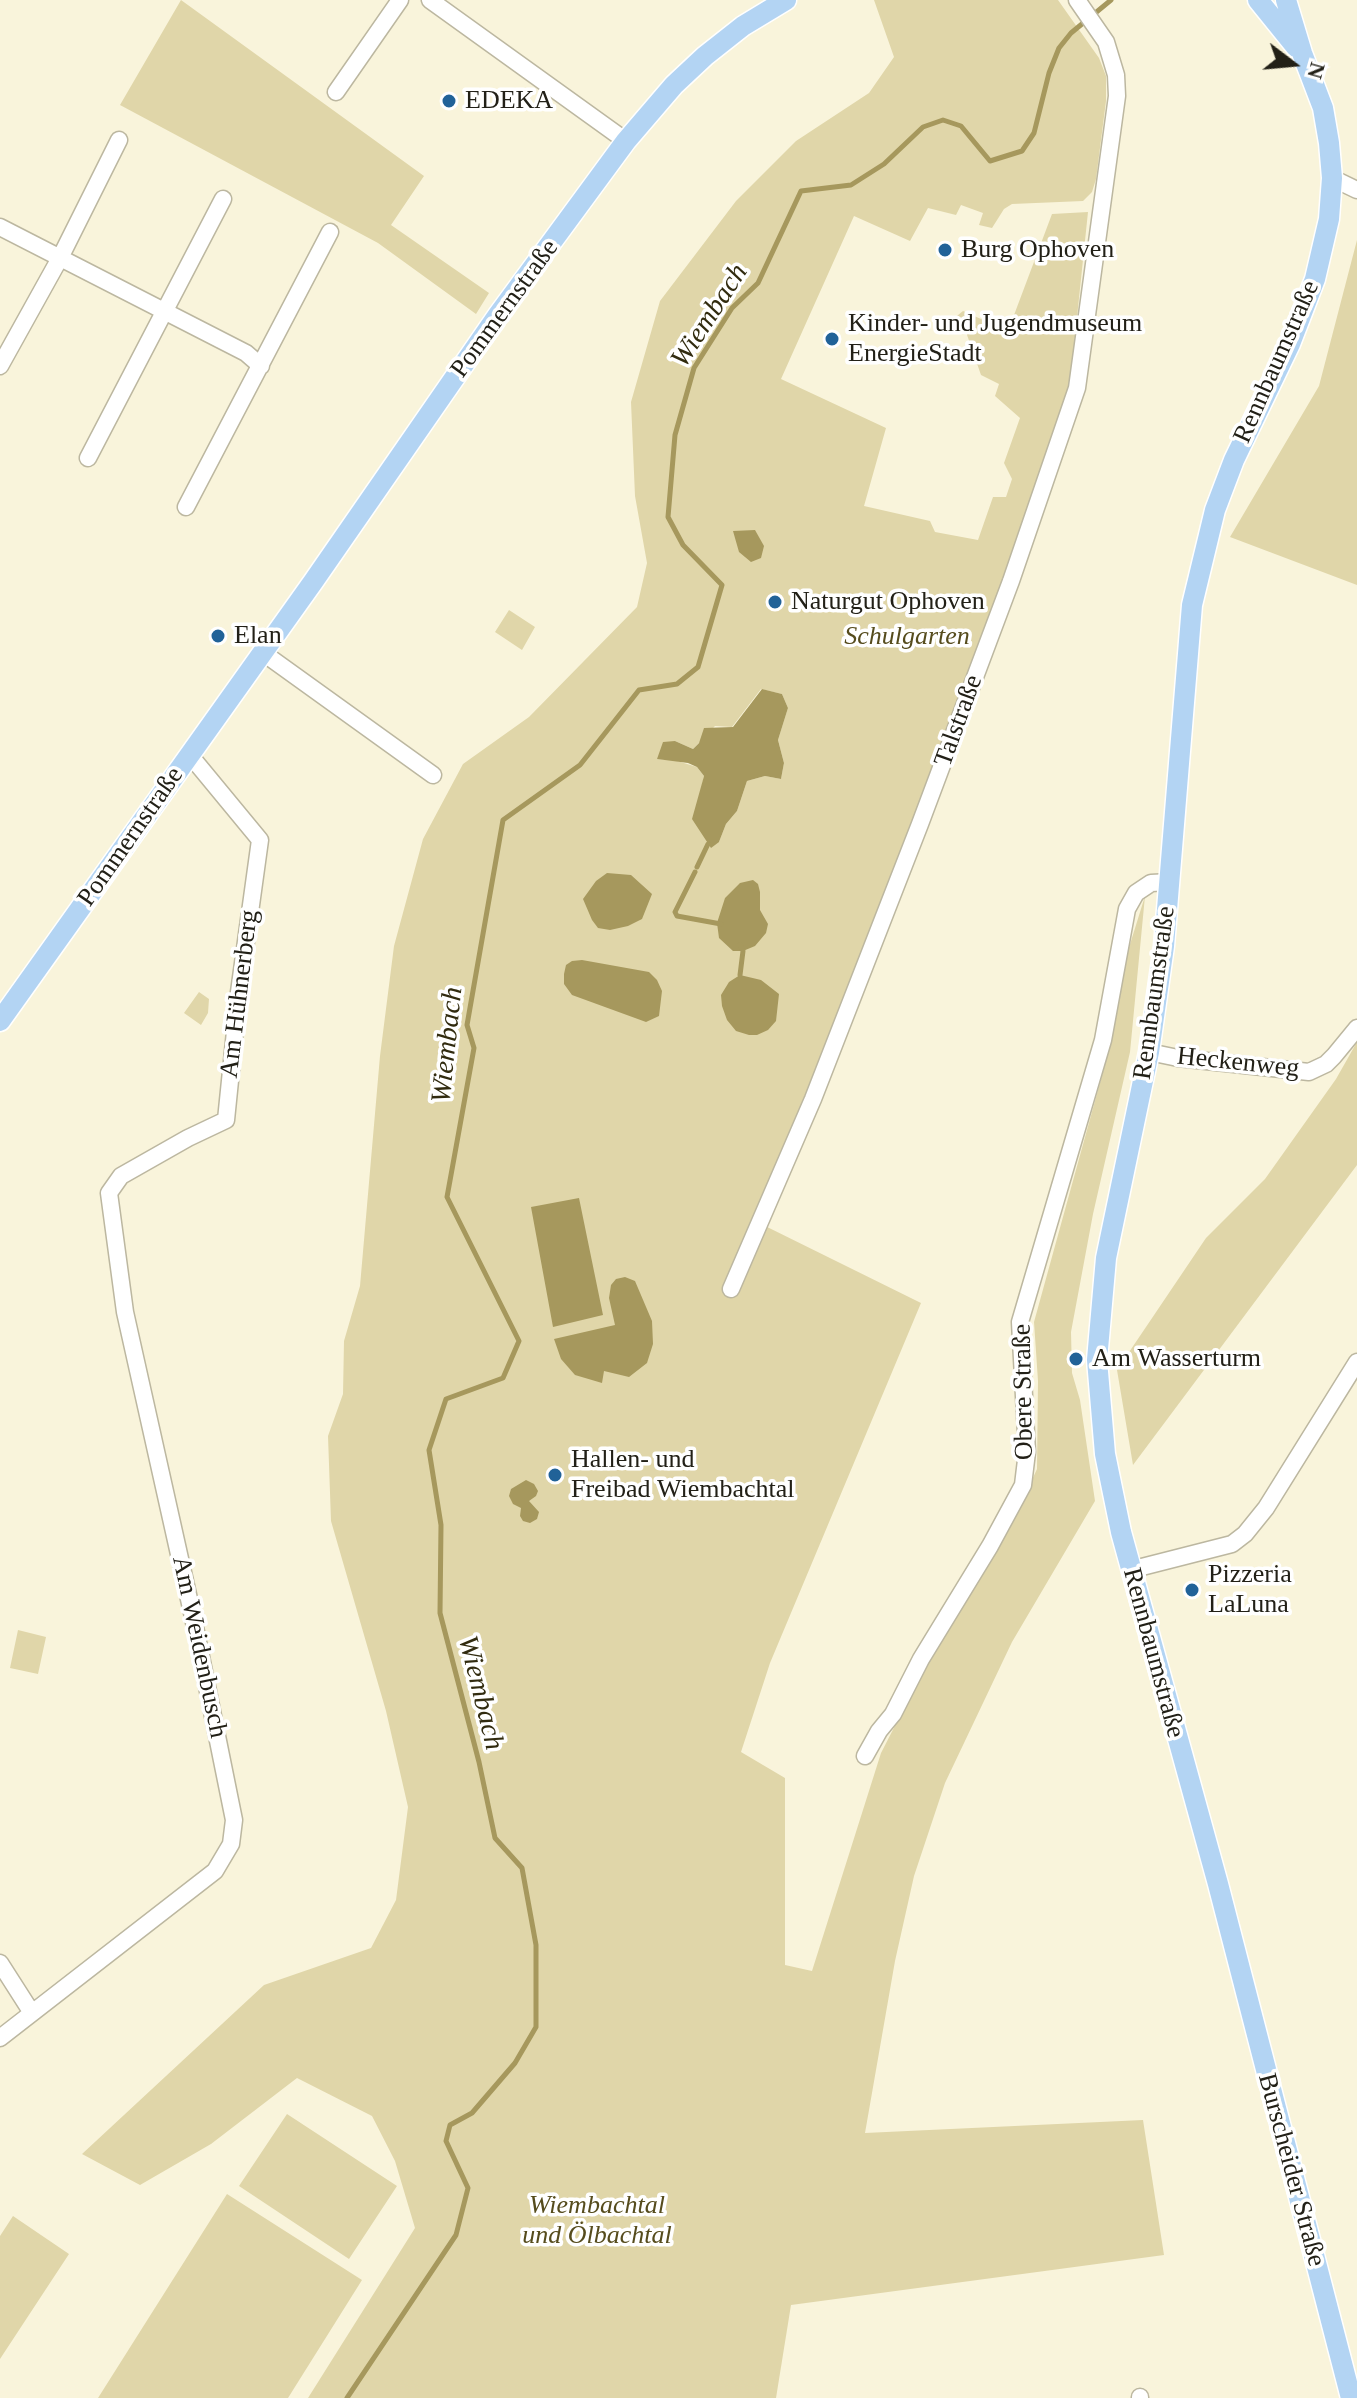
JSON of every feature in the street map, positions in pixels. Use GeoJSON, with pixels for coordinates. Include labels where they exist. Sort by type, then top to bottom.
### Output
{"type":"FeatureCollection","features":[{"type":"Feature","properties":{"kind":"main road","name":"Pommernstraße"},"geometry":{"type":"LineString","coordinates":[[0,1021],[498,315],[626,141],[674,85],[705,56],[743,26],[786,0]]}},
{"type":"Feature","properties":{"kind":"main road"},"geometry":{"type":"LineString","coordinates":[[1258,0],[1302,53]]}},
{"type":"Feature","properties":{"kind":"main road","name":"Rennbaumstraße"},"geometry":{"type":"LineString","coordinates":[[1275,0],[1302,53]]}},
{"type":"Feature","properties":{"kind":"main road","name":"Rennbaumstraße"},"geometry":{"type":"LineString","coordinates":[[1233,1942],[1130,1570],[1105,1454],[1097,1352],[1106,1258],[1149,1052],[1164,946],[1192,605],[1215,510],[1234,460],[1290,344],[1315,279],[1327,228],[1332,178],[1323,108],[1286,0]]}},
{"type":"Feature","properties":{"kind":"main road","name":"Burscheider Straße"},"geometry":{"type":"LineString","coordinates":[[1233,1942],[1351,2398]]}},
{"type":"Feature","properties":{"kind":"street"},"geometry":{"type":"LineString","coordinates":[[336,92],[400,0]]}},
{"type":"Feature","properties":{"kind":"street"},"geometry":{"type":"LineString","coordinates":[[430,0],[626,141]]}},
{"type":"Feature","properties":{"kind":"street","name":"Talstraße"},"geometry":{"type":"LineString","coordinates":[[731,1289],[813,1099],[926,811],[1011,581],[1077,388],[1117,96],[1112,58],[1096,26],[1081,6]]}},
{"type":"Feature","properties":{"kind":"street"},"geometry":{"type":"LineString","coordinates":[[0,366],[60,258],[119,140]]}},
{"type":"Feature","properties":{"kind":"street"},"geometry":{"type":"LineString","coordinates":[[1332,178],[1357,190]]}},
{"type":"Feature","properties":{"kind":"street"},"geometry":{"type":"LineString","coordinates":[[88,458],[223,199]]}},
{"type":"Feature","properties":{"kind":"street"},"geometry":{"type":"LineString","coordinates":[[0,227],[246,353],[261,366]]}},
{"type":"Feature","properties":{"kind":"street"},"geometry":{"type":"LineString","coordinates":[[186,507],[330,232]]}},
{"type":"Feature","properties":{"kind":"street"},"geometry":{"type":"LineString","coordinates":[[262,652],[433,775]]}},
{"type":"Feature","properties":{"kind":"street","name":"Am Hühnerberg"},"geometry":{"type":"LineString","coordinates":[[109,1193],[121,1176],[226,1120],[239,992],[260,840],[189,754]]}},
{"type":"Feature","properties":{"kind":"street","name":"Obere Straße"},"geometry":{"type":"LineString","coordinates":[[865,1756],[893,1714],[921,1659],[1023,1485],[1027,1452],[1020,1322],[1103,1040],[1127,909],[1136,893],[1151,883],[1170,882]]}},
{"type":"Feature","properties":{"kind":"street","name":"Heckenweg"},"geometry":{"type":"LineString","coordinates":[[1149,1052],[1309,1072],[1334,1056],[1357,1028]]}},
{"type":"Feature","properties":{"kind":"street","name":"Am Weidenbusch"},"geometry":{"type":"LineString","coordinates":[[0,2038],[215,1871],[231,1844],[234,1820],[125,1312],[109,1193]]}},
{"type":"Feature","properties":{"kind":"street"},"geometry":{"type":"LineString","coordinates":[[1130,1570],[1232,1544],[1245,1534],[1266,1508],[1357,1362]]}},
{"type":"Feature","properties":{"kind":"street"},"geometry":{"type":"LineString","coordinates":[[0,1963],[32,2013]]}},
{"type":"Feature","properties":{"kind":"green space"},"geometry":{"type":"Polygon","coordinates":[[[181,0],[424,176],[391,225],[489,293],[476,314],[378,243],[120,105],[181,0]]]}},
{"type":"Feature","properties":{"kind":"green space"},"geometry":{"type":"Polygon","coordinates":[[[874,0],[1058,0],[1099,58],[1106,76],[1106,101],[1096,179],[1092,192],[1083,201],[1012,204],[1004,209],[992,228],[979,225],[983,213],[961,205],[956,215],[928,208],[910,241],[854,216],[781,379],[886,428],[864,506],[930,521],[935,532],[978,540],[993,497],[1006,497],[1012,479],[1004,463],[1020,418],[995,396],[999,384],[981,375],[966,332],[952,320],[963,311],[1008,331],[1052,214],[1088,212],[1070,384],[1003,580],[913,823],[806,1100],[755,1221],[921,1303],[770,1663],[741,1752],[785,1778],[785,1965],[812,1971],[881,1753],[920,1677],[1012,1523],[1037,1469],[1038,1381],[1034,1322],[1111,1043],[1127,954],[1145,896],[1130,1052],[1093,1214],[1071,1332],[1072,1373],[1080,1400],[1095,1501],[1012,1642],[945,1783],[914,1876],[895,1961],[865,2133],[1143,2120],[1164,2255],[791,2305],[776,2398],[308,2398],[415,2228],[395,2161],[372,2116],[297,2078],[211,2144],[140,2185],[82,2154],[264,1985],[371,1948],[396,1900],[408,1807],[386,1711],[331,1521],[328,1436],[343,1394],[344,1341],[360,1286],[380,1056],[394,946],[423,839],[463,764],[529,717],[637,607],[647,563],[635,496],[631,402],[660,301],[736,201],[796,141],[869,93],[894,57],[874,0]],[[761,689],[732,727],[715,726],[693,749],[675,741],[657,759],[697,767],[704,776],[700,795],[719,842],[726,824],[737,811],[747,781],[765,776],[781,779],[784,763],[778,740],[788,708],[782,694],[761,689]]]}},
{"type":"Feature","properties":{"kind":"green space"},"geometry":{"type":"Polygon","coordinates":[[[1357,240],[1357,585],[1230,537],[1319,386],[1357,240]]]}},
{"type":"Feature","properties":{"kind":"green space"},"geometry":{"type":"Polygon","coordinates":[[[509,610],[535,627],[522,650],[495,632],[509,610]]]}},
{"type":"Feature","properties":{"kind":"green space"},"geometry":{"type":"Polygon","coordinates":[[[199,992],[209,999],[208,1013],[201,1025],[184,1013],[199,992]]]}},
{"type":"Feature","properties":{"kind":"green space"},"geometry":{"type":"Polygon","coordinates":[[[1357,1042],[1357,1165],[1133,1465],[1117,1370],[1206,1238],[1265,1179],[1336,1079],[1357,1042]]]}},
{"type":"Feature","properties":{"kind":"green space"},"geometry":{"type":"Polygon","coordinates":[[[18,1630],[46,1637],[38,1674],[10,1668],[18,1630]]]}},
{"type":"Feature","properties":{"kind":"green space"},"geometry":{"type":"Polygon","coordinates":[[[287,2114],[397,2186],[349,2259],[239,2186],[287,2114]]]}},
{"type":"Feature","properties":{"kind":"green space"},"geometry":{"type":"Polygon","coordinates":[[[227,2194],[362,2280],[288,2398],[98,2398],[227,2194]]]}},
{"type":"Feature","properties":{"kind":"green space"},"geometry":{"type":"Polygon","coordinates":[[[13,2216],[69,2254],[0,2359],[0,2236],[13,2216]]]}},
{"type":"Feature","properties":{"kind":"shaded area"},"geometry":{"type":"Polygon","coordinates":[[[755,530],[764,546],[761,558],[751,562],[739,552],[733,531],[755,530]]]}},
{"type":"Feature","properties":{"kind":"shaded area"},"geometry":{"type":"Polygon","coordinates":[[[762,689],[782,694],[788,708],[778,740],[784,763],[781,779],[765,776],[747,781],[737,811],[726,824],[719,842],[711,848],[692,819],[704,776],[697,767],[688,763],[657,759],[663,742],[675,741],[693,749],[699,743],[704,728],[733,727],[762,689]]]}},
{"type":"Feature","properties":{"kind":"shaded area"},"geometry":{"type":"Polygon","coordinates":[[[607,873],[631,875],[652,894],[642,919],[610,930],[598,928],[583,899],[596,881],[607,873]]]}},
{"type":"Feature","properties":{"kind":"shaded area"},"geometry":{"type":"Polygon","coordinates":[[[753,880],[758,884],[760,910],[768,924],[766,933],[755,946],[733,951],[719,938],[717,923],[725,898],[740,883],[753,880]]]}},
{"type":"Feature","properties":{"kind":"shaded area"},"geometry":{"type":"Polygon","coordinates":[[[582,960],[649,972],[662,991],[659,1016],[646,1022],[572,995],[564,984],[566,965],[582,960]]]}},
{"type":"Feature","properties":{"kind":"shaded area"},"geometry":{"type":"Polygon","coordinates":[[[740,975],[761,980],[779,994],[776,1021],[768,1030],[757,1035],[736,1031],[727,1020],[722,1006],[721,995],[729,982],[740,975]]]}},
{"type":"Feature","properties":{"kind":"shaded area"},"geometry":{"type":"Polygon","coordinates":[[[579,1198],[603,1315],[553,1327],[531,1207],[579,1198]]]}},
{"type":"Feature","properties":{"kind":"shaded area"},"geometry":{"type":"Polygon","coordinates":[[[625,1277],[635,1281],[652,1321],[653,1344],[647,1363],[629,1377],[604,1371],[602,1383],[575,1375],[561,1359],[554,1339],[615,1325],[609,1298],[611,1285],[616,1279],[625,1277]]]}},
{"type":"Feature","properties":{"kind":"shaded area"},"geometry":{"type":"Polygon","coordinates":[[[526,1480],[534,1484],[538,1491],[529,1501],[539,1512],[537,1519],[530,1523],[523,1521],[521,1508],[513,1504],[509,1496],[511,1489],[526,1480]]]}},
{"type":"Feature","properties":{"kind":"waterway","name":"Wiembach"},"geometry":{"type":"LineString","coordinates":[[347,2398],[456,2235],[468,2188],[446,2141],[450,2125],[472,2113],[515,2063],[536,2027],[536,1945],[522,1868],[495,1838],[479,1762],[440,1613],[441,1525],[429,1450],[446,1399],[503,1378],[519,1341],[447,1197],[474,1048],[467,1025],[503,820],[580,765],[639,690],[677,684],[698,667],[722,585],[683,545],[668,517],[675,435],[694,368],[732,308],[758,283],[801,191],[851,185],[884,164],[923,127],[943,120],[961,126],[990,161],[1022,151],[1034,133],[1049,73],[1059,48],[1071,33],[1111,0]]}},
{"type":"Feature","properties":{"kind":"waterway"},"geometry":{"type":"LineString","coordinates":[[697,867],[708,844]]}},
{"type":"Feature","properties":{"kind":"waterway"},"geometry":{"type":"LineString","coordinates":[[695,872],[675,912],[677,916],[721,924]]}},
{"type":"Feature","properties":{"kind":"waterway"},"geometry":{"type":"LineString","coordinates":[[740,945],[743,951],[740,975]]}},
{"type":"Feature","properties":{"kind":"place","name":"EDEKA"},"geometry":{"type":"Point","coordinates":[449,101]}},
{"type":"Feature","properties":{"kind":"place","name":"Burg Ophoven"},"geometry":{"type":"Point","coordinates":[945,250]}},
{"type":"Feature","properties":{"kind":"place","name":"Kinder- und Jugendmuseum EnergieStadt"},"geometry":{"type":"Point","coordinates":[832,339]}},
{"type":"Feature","properties":{"kind":"place","name":"Naturgut Ophoven"},"geometry":{"type":"Point","coordinates":[775,602]}},
{"type":"Feature","properties":{"kind":"place","name":"Elan"},"geometry":{"type":"Point","coordinates":[218,636]}},
{"type":"Feature","properties":{"kind":"place","name":"Am Wasserturm"},"geometry":{"type":"Point","coordinates":[1076,1359]}},
{"type":"Feature","properties":{"kind":"place","name":"Hallen- und Freibad Wiembachtal"},"geometry":{"type":"Point","coordinates":[555,1475]}},
{"type":"Feature","properties":{"kind":"place","name":"Pizzeria LaLuna"},"geometry":{"type":"Point","coordinates":[1192,1590]}},
{"type":"Feature","properties":{"kind":"park label","name":"Schulgarten"},"geometry":{"type":"Point","coordinates":[907,637]}},
{"type":"Feature","properties":{"kind":"park label","name":"Wiembachtal und Ölbachtal"},"geometry":{"type":"Point","coordinates":[597,2221]}}]}
